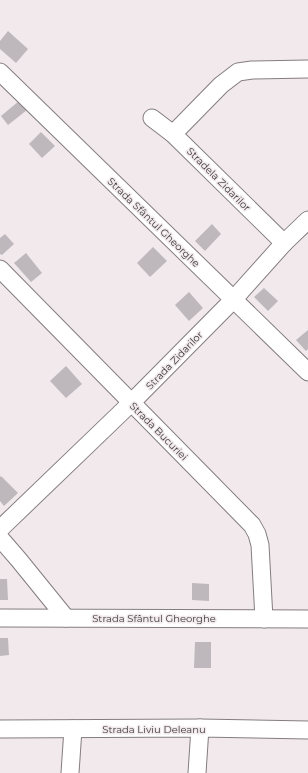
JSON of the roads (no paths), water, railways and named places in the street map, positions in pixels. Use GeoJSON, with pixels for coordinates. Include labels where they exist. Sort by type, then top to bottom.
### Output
{"type":"FeatureCollection","features":[{"type":"Feature","properties":{"kind":"street"},"geometry":{"type":"LineString","coordinates":[[173,134],[221,85],[238,72],[252,70],[308,69]]}},
{"type":"Feature","properties":{"kind":"street","name":"Strada Sfântul Gheorghe"},"geometry":{"type":"LineString","coordinates":[[0,72],[308,372]]}},
{"type":"Feature","properties":{"kind":"street","name":"Stradela Zidarilor"},"geometry":{"type":"LineString","coordinates":[[152,118],[173,134],[284,243]]}},
{"type":"Feature","properties":{"kind":"street","name":"Strada Zidarilor"},"geometry":{"type":"LineString","coordinates":[[0,528],[131,403],[233,300],[284,243],[308,220]]}},
{"type":"Feature","properties":{"kind":"street","name":"Strada Bucuriei"},"geometry":{"type":"LineString","coordinates":[[0,269],[252,525],[257,534],[260,545],[264,619]]}},
{"type":"Feature","properties":{"kind":"street"},"geometry":{"type":"LineString","coordinates":[[0,538],[66,618]]}},
{"type":"Feature","properties":{"kind":"street","name":"Strada Sfântul Gheorghe"},"geometry":{"type":"LineString","coordinates":[[0,618],[308,619]]}},
{"type":"Feature","properties":{"kind":"street"},"geometry":{"type":"LineString","coordinates":[[197,773],[200,728]]}},
{"type":"Feature","properties":{"kind":"street","name":"Strada Liviu Deleanu"},"geometry":{"type":"LineString","coordinates":[[0,729],[200,728],[308,730]]}},
{"type":"Feature","properties":{"kind":"street"},"geometry":{"type":"LineString","coordinates":[[70,773],[73,729]]}}]}
